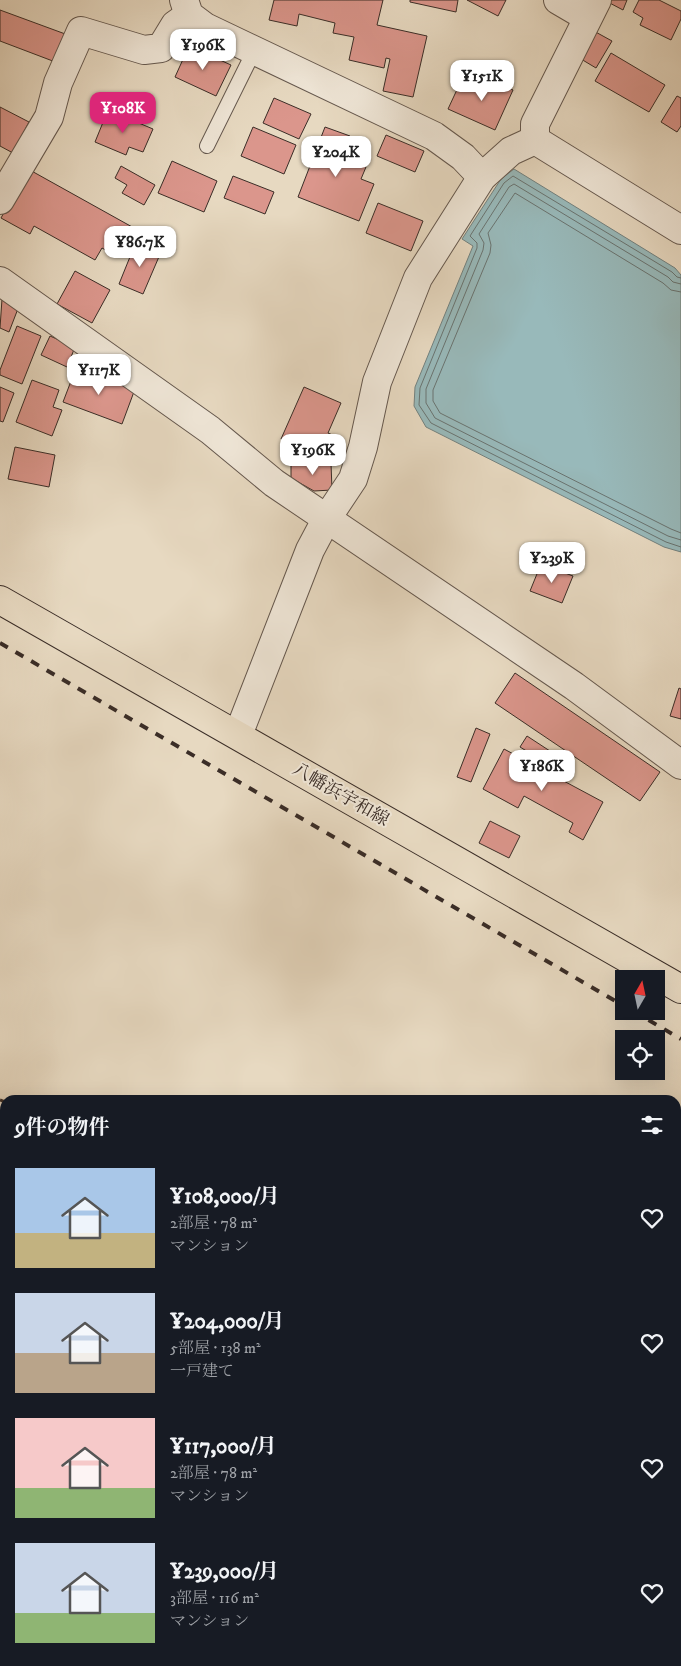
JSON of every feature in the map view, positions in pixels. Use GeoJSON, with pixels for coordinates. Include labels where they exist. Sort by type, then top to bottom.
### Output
{"type":"FeatureCollection","features":[{"type":"Feature","properties":{"kind":"main road","name":"八幡浜宇和線"},"geometry":{"type":"LineString","coordinates":[[0,600],[681,989]]}},
{"type":"Feature","properties":{"kind":"street"},"geometry":{"type":"LineString","coordinates":[[535,140],[535,124],[592,9],[558,0]]}},
{"type":"Feature","properties":{"kind":"street"},"geometry":{"type":"LineString","coordinates":[[0,200],[49,117],[58,83],[82,31],[144,50],[161,48],[187,8],[205,27],[434,136],[463,157],[482,177]]}},
{"type":"Feature","properties":{"kind":"street"},"geometry":{"type":"LineString","coordinates":[[238,735],[310,550],[327,518],[353,479],[363,447],[377,382],[418,278],[482,177],[511,151],[535,140]]}},
{"type":"Feature","properties":{"kind":"street"},"geometry":{"type":"LineString","coordinates":[[535,140],[681,230]]}},
{"type":"Feature","properties":{"kind":"street"},"geometry":{"type":"LineString","coordinates":[[0,281],[210,430],[274,483],[574,686],[681,765]]}},
{"type":"Feature","properties":{"kind":"lane"},"geometry":{"type":"LineString","coordinates":[[207,146],[254,51]]}},
{"type":"Feature","properties":{"kind":"water"},"geometry":{"type":"Polygon","coordinates":[[[514,169],[675,268],[681,275],[681,552],[664,547],[426,427],[414,406],[415,387],[473,246],[462,239],[501,179],[514,169]]]}},
{"type":"Feature","properties":{"kind":"building"},"geometry":{"type":"Polygon","coordinates":[[[274,0],[383,0],[377,25],[427,36],[413,97],[383,91],[390,59],[386,58],[384,68],[349,60],[354,37],[333,33],[335,23],[299,14],[297,26],[269,20],[274,0]]]}},
{"type":"Feature","properties":{"kind":"building"},"geometry":{"type":"Polygon","coordinates":[[[410,0],[458,0],[456,12],[410,2],[410,0]]]}},
{"type":"Feature","properties":{"kind":"building"},"geometry":{"type":"Polygon","coordinates":[[[467,0],[506,0],[498,16],[467,0]]]}},
{"type":"Feature","properties":{"kind":"building"},"geometry":{"type":"Polygon","coordinates":[[[604,0],[627,0],[623,10],[604,0]]]}},
{"type":"Feature","properties":{"kind":"building"},"geometry":{"type":"Polygon","coordinates":[[[639,0],[659,0],[681,11],[681,19],[671,40],[640,25],[643,18],[633,12],[639,0]]]}},
{"type":"Feature","properties":{"kind":"building"},"geometry":{"type":"Polygon","coordinates":[[[0,10],[68,35],[58,63],[0,41],[0,10]]]}},
{"type":"Feature","properties":{"kind":"building"},"geometry":{"type":"Polygon","coordinates":[[[592,30],[612,41],[596,68],[576,56],[592,30]]]}},
{"type":"Feature","properties":{"kind":"building"},"geometry":{"type":"Polygon","coordinates":[[[189,46],[231,65],[216,96],[175,77],[189,46]]]}},
{"type":"Feature","properties":{"kind":"building"},"geometry":{"type":"Polygon","coordinates":[[[611,53],[665,85],[649,112],[595,81],[611,53]]]}},
{"type":"Feature","properties":{"kind":"building"},"geometry":{"type":"Polygon","coordinates":[[[483,76],[513,90],[495,130],[448,109],[461,81],[478,88],[483,76]]]}},
{"type":"Feature","properties":{"kind":"building"},"geometry":{"type":"Polygon","coordinates":[[[677,96],[681,98],[681,126],[677,132],[661,122],[677,96]]]}},
{"type":"Feature","properties":{"kind":"building"},"geometry":{"type":"Polygon","coordinates":[[[274,98],[311,114],[299,139],[263,123],[274,98]]]}},
{"type":"Feature","properties":{"kind":"building"},"geometry":{"type":"Polygon","coordinates":[[[0,107],[29,122],[13,153],[0,146],[0,107]]]}},
{"type":"Feature","properties":{"kind":"building"},"geometry":{"type":"Polygon","coordinates":[[[108,110],[153,129],[143,152],[129,147],[126,155],[95,142],[108,110]]]}},
{"type":"Feature","properties":{"kind":"building"},"geometry":{"type":"Polygon","coordinates":[[[253,127],[296,145],[284,174],[241,156],[253,127]]]}},
{"type":"Feature","properties":{"kind":"building"},"geometry":{"type":"Polygon","coordinates":[[[325,127],[350,136],[342,157],[366,167],[361,179],[374,184],[359,221],[298,197],[325,127]]]}},
{"type":"Feature","properties":{"kind":"building"},"geometry":{"type":"Polygon","coordinates":[[[386,135],[424,151],[415,172],[377,156],[386,135]]]}},
{"type":"Feature","properties":{"kind":"building"},"geometry":{"type":"Polygon","coordinates":[[[172,161],[217,181],[204,212],[158,193],[172,161]]]}},
{"type":"Feature","properties":{"kind":"building"},"geometry":{"type":"Polygon","coordinates":[[[121,166],[155,185],[144,205],[122,193],[127,185],[115,178],[121,166]]]}},
{"type":"Feature","properties":{"kind":"building"},"geometry":{"type":"Polygon","coordinates":[[[28,169],[134,228],[118,257],[102,248],[95,260],[34,226],[30,234],[1,218],[28,169]]]}},
{"type":"Feature","properties":{"kind":"building"},"geometry":{"type":"Polygon","coordinates":[[[233,176],[274,192],[265,214],[224,198],[233,176]]]}},
{"type":"Feature","properties":{"kind":"building"},"geometry":{"type":"Polygon","coordinates":[[[378,203],[423,221],[411,251],[366,233],[378,203]]]}},
{"type":"Feature","properties":{"kind":"building"},"geometry":{"type":"Polygon","coordinates":[[[136,242],[161,252],[143,294],[119,284],[136,242]]]}},
{"type":"Feature","properties":{"kind":"building"},"geometry":{"type":"Polygon","coordinates":[[[75,271],[110,290],[92,323],[57,304],[75,271]]]}},
{"type":"Feature","properties":{"kind":"building"},"geometry":{"type":"Polygon","coordinates":[[[2,299],[19,306],[9,332],[0,328],[2,299]]]}},
{"type":"Feature","properties":{"kind":"building"},"geometry":{"type":"Polygon","coordinates":[[[17,326],[41,336],[22,384],[0,375],[0,370],[17,326]]]}},
{"type":"Feature","properties":{"kind":"building"},"geometry":{"type":"Polygon","coordinates":[[[50,336],[75,347],[67,367],[41,355],[50,336]]]}},
{"type":"Feature","properties":{"kind":"building"},"geometry":{"type":"Polygon","coordinates":[[[76,368],[135,389],[122,424],[63,402],[76,368]]]}},
{"type":"Feature","properties":{"kind":"building"},"geometry":{"type":"Polygon","coordinates":[[[32,380],[59,390],[53,407],[62,410],[52,436],[16,422],[32,380]]]}},
{"type":"Feature","properties":{"kind":"building"},"geometry":{"type":"Polygon","coordinates":[[[0,387],[14,393],[3,422],[0,421],[0,387]]]}},
{"type":"Feature","properties":{"kind":"building"},"geometry":{"type":"Polygon","coordinates":[[[304,387],[341,403],[328,433],[337,437],[327,458],[281,439],[304,387]]]}},
{"type":"Feature","properties":{"kind":"building"},"geometry":{"type":"Polygon","coordinates":[[[15,447],[55,455],[49,487],[8,479],[15,447]]]}},
{"type":"Feature","properties":{"kind":"building"},"geometry":{"type":"Polygon","coordinates":[[[331,463],[332,490],[314,491],[291,478],[291,465],[331,463]]]}},
{"type":"Feature","properties":{"kind":"building"},"geometry":{"type":"Polygon","coordinates":[[[541,564],[573,576],[562,603],[530,591],[541,564]]]}},
{"type":"Feature","properties":{"kind":"building"},"geometry":{"type":"Polygon","coordinates":[[[515,673],[660,772],[640,801],[495,703],[515,673]]]}},
{"type":"Feature","properties":{"kind":"building"},"geometry":{"type":"Polygon","coordinates":[[[679,688],[681,689],[681,719],[670,716],[679,688]]]}},
{"type":"Feature","properties":{"kind":"building"},"geometry":{"type":"Polygon","coordinates":[[[476,728],[490,734],[471,782],[457,777],[476,728]]]}},
{"type":"Feature","properties":{"kind":"building"},"geometry":{"type":"Polygon","coordinates":[[[527,736],[553,753],[546,763],[520,747],[527,736]]]}},
{"type":"Feature","properties":{"kind":"building"},"geometry":{"type":"Polygon","coordinates":[[[504,749],[603,802],[583,840],[569,832],[573,823],[524,796],[518,808],[483,789],[504,749]]]}},
{"type":"Feature","properties":{"kind":"building"},"geometry":{"type":"Polygon","coordinates":[[[490,821],[520,836],[509,858],[479,843],[490,821]]]}},
{"type":"Feature","properties":{"kind":"railway"},"geometry":{"type":"LineString","coordinates":[[0,643],[615,1001]]}},
{"type":"Feature","properties":{"kind":"railway"},"geometry":{"type":"LineString","coordinates":[[648,1020],[681,1039]]}}]}
